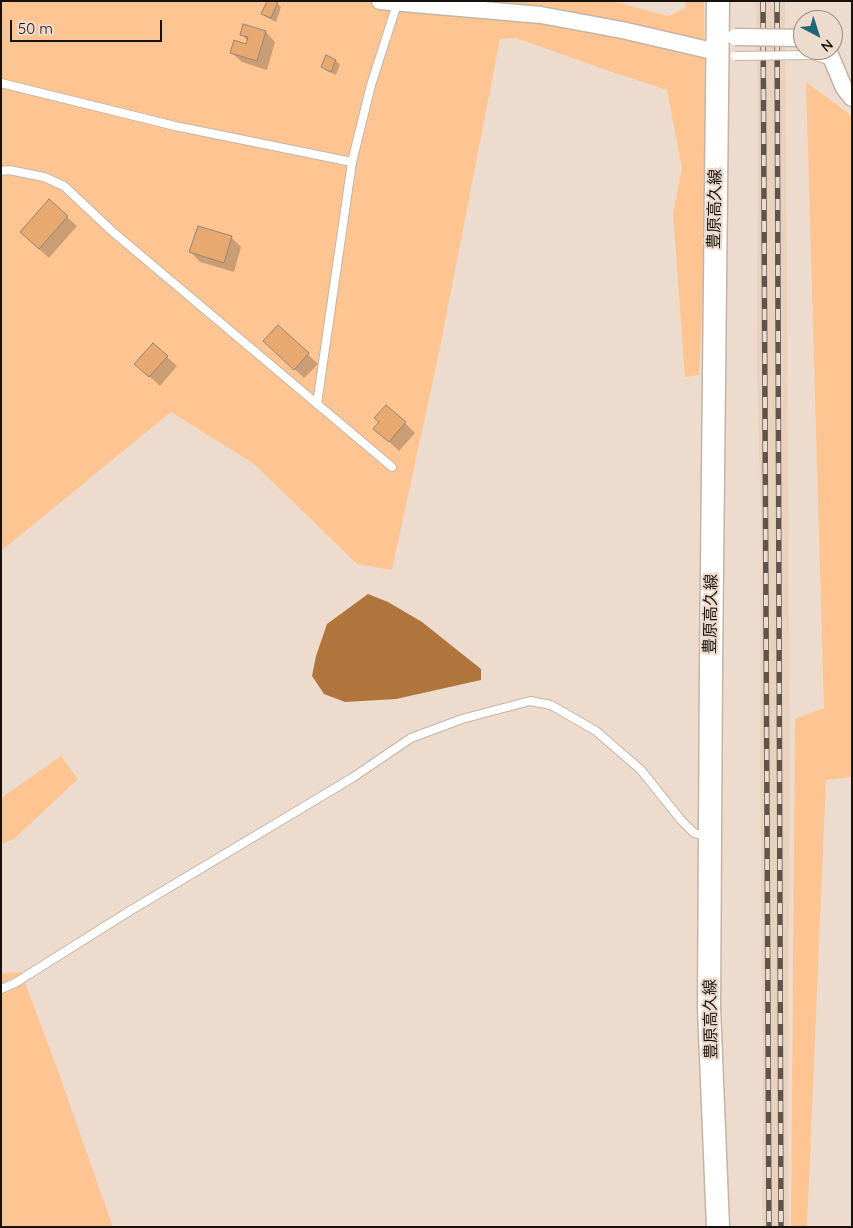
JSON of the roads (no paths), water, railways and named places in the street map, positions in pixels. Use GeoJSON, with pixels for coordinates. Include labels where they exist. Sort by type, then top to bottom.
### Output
{"type":"FeatureCollection","features":[{"type":"Feature","properties":{"kind":"main road","name":"豊原高久線"},"geometry":{"type":"LineString","coordinates":[[718,1],[726,46],[711,642],[710,1008],[718,1227]]}},
{"type":"Feature","properties":{"kind":"street"},"geometry":{"type":"LineString","coordinates":[[380,1],[397,4],[541,15],[726,46],[793,39]]}},
{"type":"Feature","properties":{"kind":"street"},"geometry":{"type":"LineString","coordinates":[[833,60],[844,88],[852,98]]}},
{"type":"Feature","properties":{"kind":"lane"},"geometry":{"type":"LineString","coordinates":[[317,404],[352,162],[371,85],[397,4]]}},
{"type":"Feature","properties":{"kind":"lane"},"geometry":{"type":"LineString","coordinates":[[726,46],[793,53]]}},
{"type":"Feature","properties":{"kind":"lane"},"geometry":{"type":"LineString","coordinates":[[1,83],[174,126],[352,162]]}},
{"type":"Feature","properties":{"kind":"lane"},"geometry":{"type":"LineString","coordinates":[[1,171],[9,170],[44,177],[64,186],[113,232],[392,467]]}},
{"type":"Feature","properties":{"kind":"lane"},"geometry":{"type":"LineString","coordinates":[[1,989],[15,983],[128,912],[352,778],[411,738],[462,719],[530,701],[551,705],[596,731],[641,770],[681,820],[694,833],[711,837]]}},
{"type":"Feature","properties":{"kind":"railway"},"geometry":{"type":"LineString","coordinates":[[763,1],[769,1227]]}},
{"type":"Feature","properties":{"kind":"railway"},"geometry":{"type":"LineString","coordinates":[[777,1],[781,1227]]}}]}
